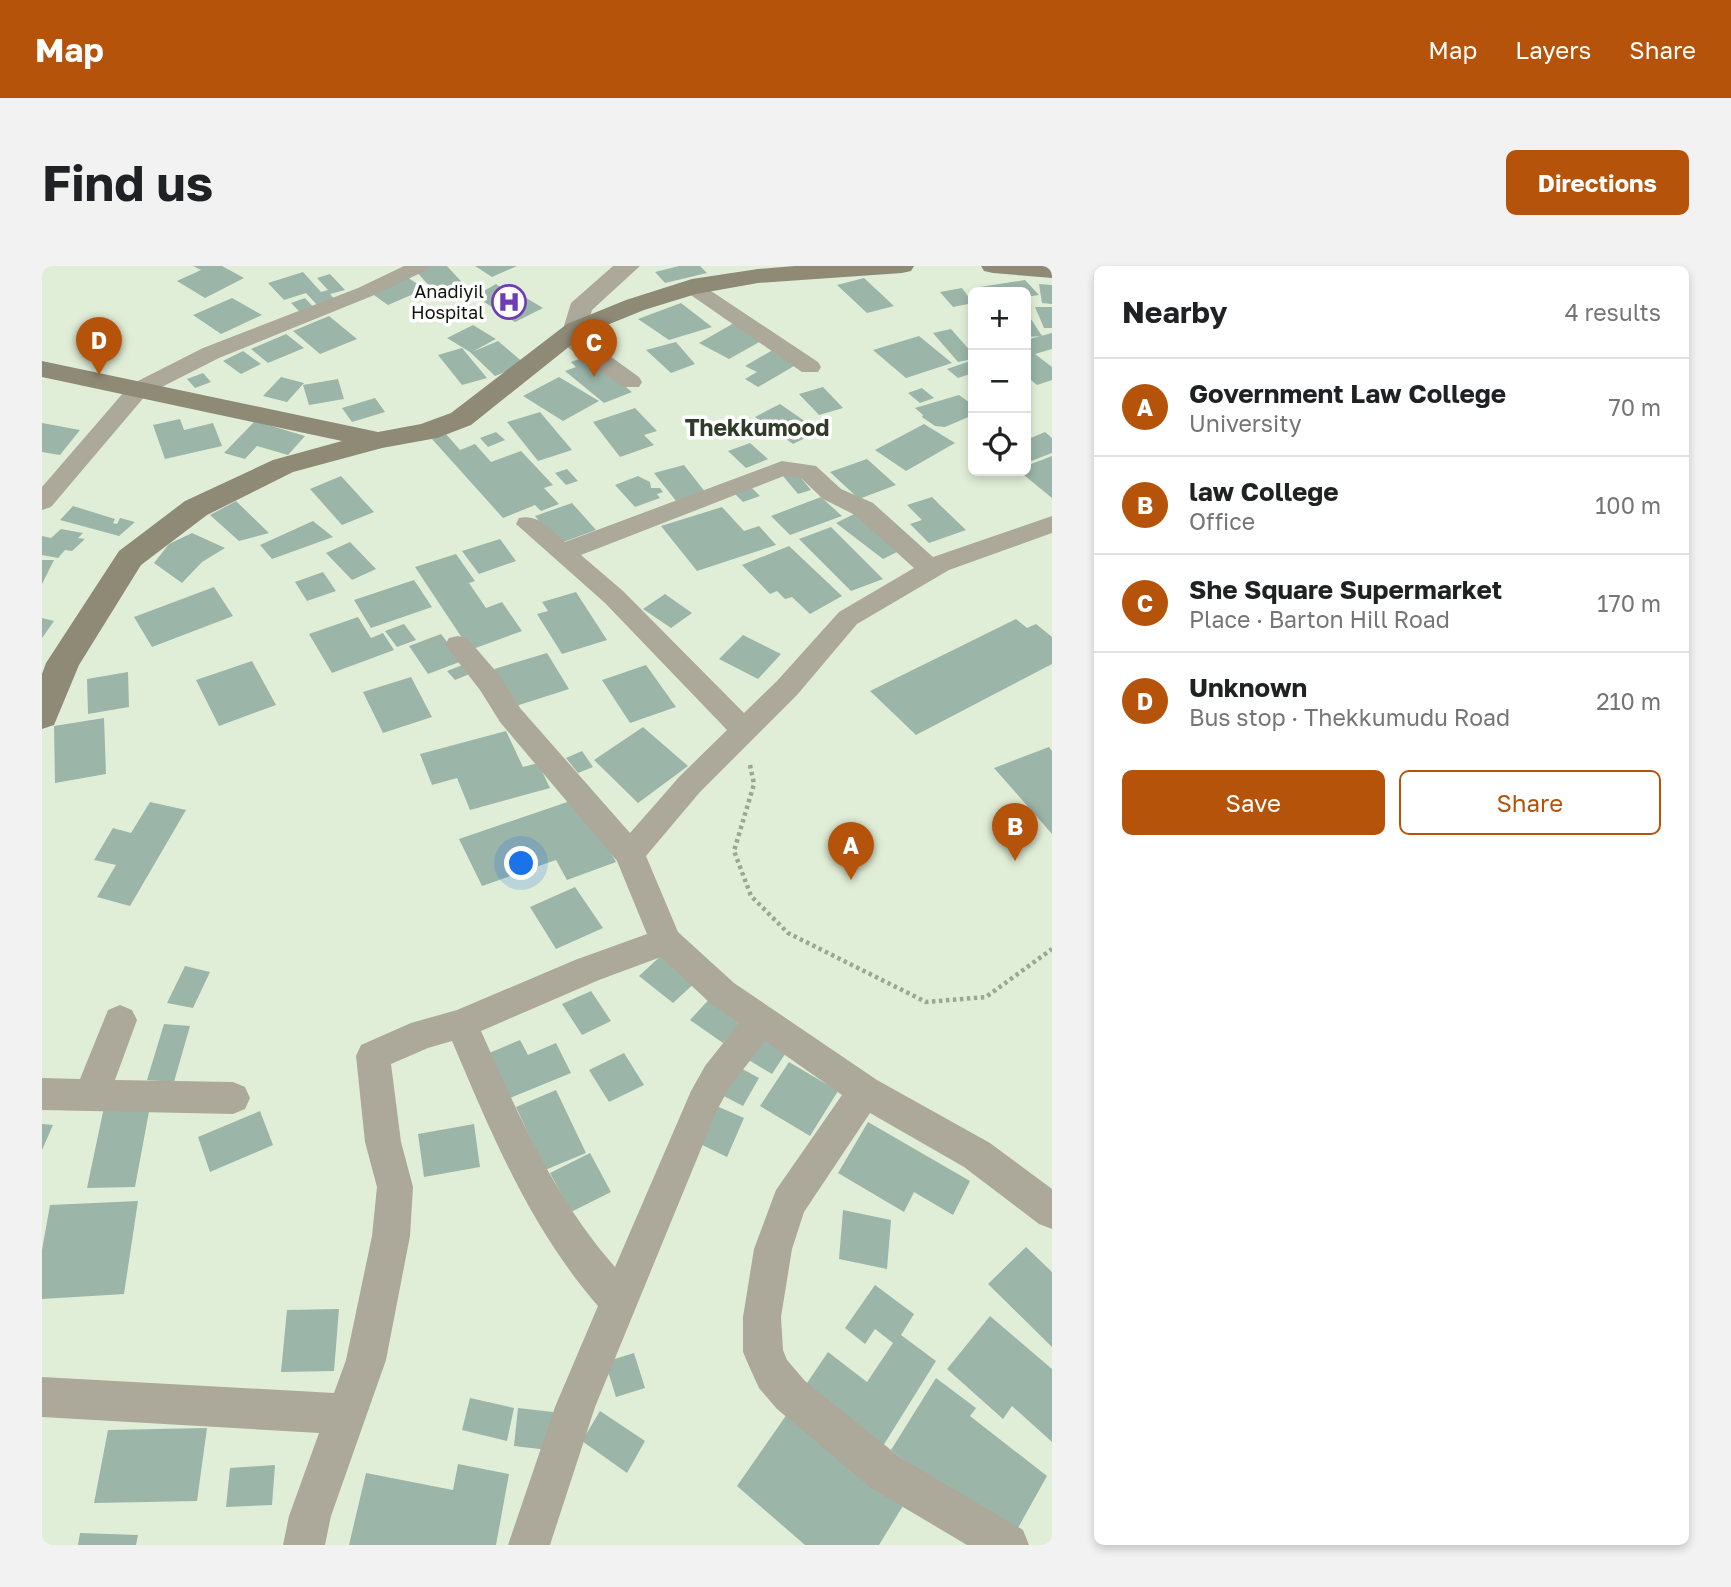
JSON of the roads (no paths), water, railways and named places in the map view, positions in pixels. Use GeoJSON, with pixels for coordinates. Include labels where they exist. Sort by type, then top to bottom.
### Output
{"type":"FeatureCollection","features":[{"type":"Feature","properties":{"kind":"main road"},"geometry":{"type":"LineString","coordinates":[[42,716],[63,663],[130,558],[196,508],[283,466],[380,440],[426,432],[461,419],[571,332],[692,286],[758,276],[902,266]]}},
{"type":"Feature","properties":{"kind":"main road"},"geometry":{"type":"LineString","coordinates":[[995,266],[1052,271]]}},
{"type":"Feature","properties":{"kind":"main road"},"geometry":{"type":"LineString","coordinates":[[42,369],[380,440]]}},
{"type":"Feature","properties":{"kind":"street"},"geometry":{"type":"LineString","coordinates":[[42,502],[138,390],[211,353],[365,292],[420,266]]}},
{"type":"Feature","properties":{"kind":"street"},"geometry":{"type":"LineString","coordinates":[[628,266],[580,308],[571,332],[631,382]]}},
{"type":"Feature","properties":{"kind":"street"},"geometry":{"type":"LineString","coordinates":[[692,286],[810,367]]}},
{"type":"Feature","properties":{"kind":"street"},"geometry":{"type":"LineString","coordinates":[[562,553],[782,468],[807,471],[832,494],[864,509],[931,569]]}},
{"type":"Feature","properties":{"kind":"street"},"geometry":{"type":"LineString","coordinates":[[528,524],[614,597],[744,730]]}},
{"type":"Feature","properties":{"kind":"street"},"geometry":{"type":"LineString","coordinates":[[630,854],[690,784],[787,688],[848,618],[931,569],[1052,524]]}},
{"type":"Feature","properties":{"kind":"street"},"geometry":{"type":"LineString","coordinates":[[458,645],[490,683],[510,715],[630,854],[666,941],[722,993],[760,1021],[864,1091],[977,1155],[1052,1211]]}},
{"type":"Feature","properties":{"kind":"street"},"geometry":{"type":"LineString","coordinates":[[304,1545],[310,1516],[366,1360],[391,1236],[395,1187],[383,1142],[373,1056],[423,1034],[461,1024],[587,970],[666,941]]}},
{"type":"Feature","properties":{"kind":"street"},"geometry":{"type":"LineString","coordinates":[[92,1094],[120,1020]]}},
{"type":"Feature","properties":{"kind":"street"},"geometry":{"type":"LineString","coordinates":[[529,1545],[575,1407],[703,1102],[717,1077],[760,1021]]}},
{"type":"Feature","properties":{"kind":"street"},"geometry":{"type":"LineString","coordinates":[[461,1024],[505,1124],[542,1197],[577,1252],[619,1301]]}},
{"type":"Feature","properties":{"kind":"street"},"geometry":{"type":"LineString","coordinates":[[864,1091],[789,1203],[772,1249],[762,1317],[763,1352],[773,1374],[791,1395],[845,1442],[886,1473],[1007,1545]]}},
{"type":"Feature","properties":{"kind":"street"},"geometry":{"type":"LineString","coordinates":[[42,1094],[233,1098]]}},
{"type":"Feature","properties":{"kind":"street"},"geometry":{"type":"LineString","coordinates":[[42,1397],[346,1414]]}},
{"type":"Feature","properties":{"kind":"place","name":"Anadiyil Hospital"},"geometry":{"type":"Point","coordinates":[509,302]}},
{"type":"Feature","properties":{"kind":"place","name":"Unknown"},"geometry":{"type":"Point","coordinates":[99,375]}},
{"type":"Feature","properties":{"kind":"place","name":"She Square Supermarket"},"geometry":{"type":"Point","coordinates":[594,377]}},
{"type":"Feature","properties":{"kind":"place","name":"law College"},"geometry":{"type":"Point","coordinates":[1015,861]}},
{"type":"Feature","properties":{"kind":"place","name":"Government Law College"},"geometry":{"type":"Point","coordinates":[851,880]}},
{"type":"Feature","properties":{"kind":"district","name":"Thekkumood"},"geometry":{"type":"Point","coordinates":[757,428]}}]}
